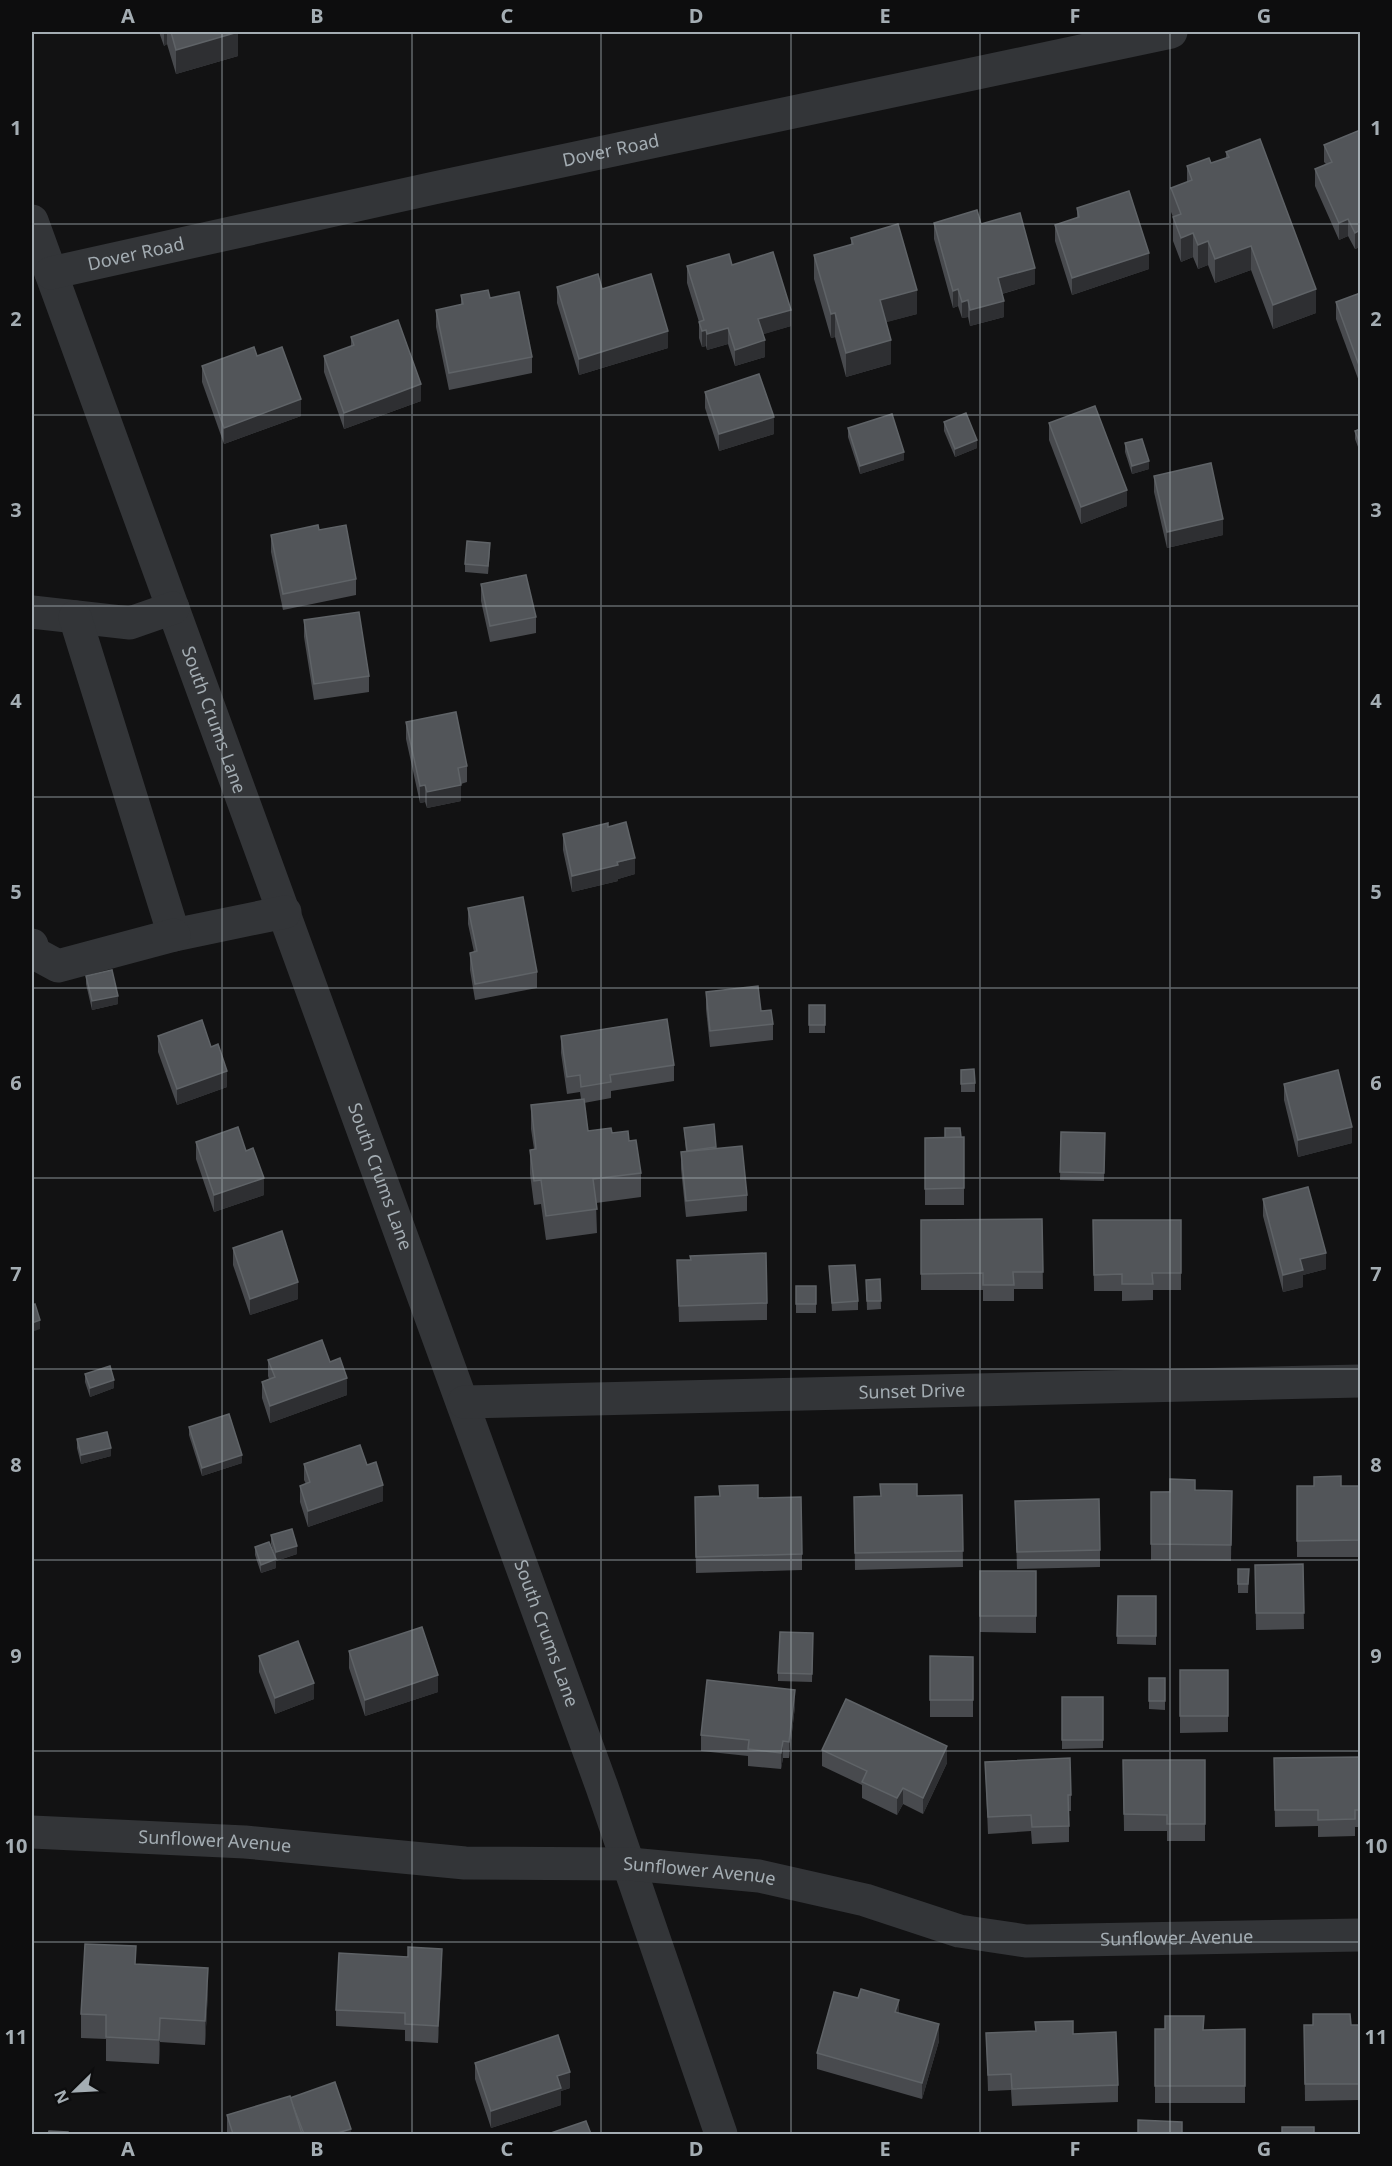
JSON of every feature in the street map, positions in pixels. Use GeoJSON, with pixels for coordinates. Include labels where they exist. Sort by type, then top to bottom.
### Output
{"type":"FeatureCollection","features":[{"type":"Feature","properties":{"kind":"street","name":"Dover Road"},"geometry":{"type":"LineString","coordinates":[[51,273],[435,188],[1171,32]]}},
{"type":"Feature","properties":{"kind":"street","name":"South Crums Lane"},"geometry":{"type":"LineString","coordinates":[[32,221],[464,1402],[630,1864],[721,2134]]}},
{"type":"Feature","properties":{"kind":"street"},"geometry":{"type":"LineString","coordinates":[[32,612],[130,623],[173,608]]}},
{"type":"Feature","properties":{"kind":"street"},"geometry":{"type":"LineString","coordinates":[[75,617],[174,934]]}},
{"type":"Feature","properties":{"kind":"street"},"geometry":{"type":"LineString","coordinates":[[32,945],[34,953],[58,966],[174,934],[285,912]]}},
{"type":"Feature","properties":{"kind":"street","name":"Sunset Drive"},"geometry":{"type":"LineString","coordinates":[[464,1402],[1360,1381]]}},
{"type":"Feature","properties":{"kind":"street","name":"Sunflower Avenue"},"geometry":{"type":"LineString","coordinates":[[32,1833],[245,1842],[465,1863],[630,1864],[759,1876],[865,1900],[959,1931],[1026,1941],[1360,1935]]}},
{"type":"Feature","properties":{"kind":"building"},"geometry":{"type":"Polygon","coordinates":[[[171,32],[238,32],[176,50],[171,32]]]}},
{"type":"Feature","properties":{"kind":"building"},"geometry":{"type":"Polygon","coordinates":[[[1360,130],[1360,230],[1355,233],[1348,219],[1339,223],[1315,169],[1332,162],[1324,145],[1360,130]]]}},
{"type":"Feature","properties":{"kind":"building"},"geometry":{"type":"Polygon","coordinates":[[[1260,139],[1316,289],[1273,305],[1251,246],[1215,259],[1208,241],[1198,245],[1193,233],[1181,238],[1173,217],[1181,214],[1171,188],[1192,180],[1187,166],[1209,158],[1211,163],[1229,157],[1226,152],[1260,139]]]}},
{"type":"Feature","properties":{"kind":"building"},"geometry":{"type":"Polygon","coordinates":[[[1129,191],[1149,253],[1072,278],[1055,225],[1079,217],[1077,208],[1129,191]]]}},
{"type":"Feature","properties":{"kind":"building"},"geometry":{"type":"Polygon","coordinates":[[[977,210],[981,224],[1020,213],[1035,268],[998,278],[1004,301],[970,310],[968,300],[962,302],[958,289],[953,291],[934,223],[977,210]]]}},
{"type":"Feature","properties":{"kind":"building"},"geometry":{"type":"Polygon","coordinates":[[[898,224],[917,290],[880,300],[891,340],[846,353],[835,313],[831,314],[814,255],[853,244],[851,238],[898,224]]]}},
{"type":"Feature","properties":{"kind":"building"},"geometry":{"type":"Polygon","coordinates":[[[773,252],[791,310],[758,319],[765,340],[735,350],[728,328],[707,334],[706,330],[702,331],[699,322],[704,320],[687,266],[729,254],[732,265],[773,252]]]}},
{"type":"Feature","properties":{"kind":"building"},"geometry":{"type":"Polygon","coordinates":[[[598,274],[602,289],[651,274],[668,331],[579,359],[557,287],[598,274]]]}},
{"type":"Feature","properties":{"kind":"building"},"geometry":{"type":"Polygon","coordinates":[[[488,290],[490,298],[519,292],[532,357],[449,373],[436,310],[463,304],[461,295],[488,290]]]}},
{"type":"Feature","properties":{"kind":"building"},"geometry":{"type":"Polygon","coordinates":[[[1360,293],[1360,368],[1336,302],[1360,293]]]}},
{"type":"Feature","properties":{"kind":"building"},"geometry":{"type":"Polygon","coordinates":[[[398,320],[421,384],[344,413],[324,356],[354,345],[351,337],[398,320]]]}},
{"type":"Feature","properties":{"kind":"building"},"geometry":{"type":"Polygon","coordinates":[[[254,347],[257,356],[282,347],[301,399],[224,428],[202,366],[254,347]]]}},
{"type":"Feature","properties":{"kind":"building"},"geometry":{"type":"Polygon","coordinates":[[[759,374],[774,417],[719,434],[705,392],[759,374]]]}},
{"type":"Feature","properties":{"kind":"building"},"geometry":{"type":"Polygon","coordinates":[[[1095,406],[1127,490],[1081,507],[1049,423],[1095,406]]]}},
{"type":"Feature","properties":{"kind":"building"},"geometry":{"type":"Polygon","coordinates":[[[966,413],[977,440],[955,449],[944,422],[966,413]]]}},
{"type":"Feature","properties":{"kind":"building"},"geometry":{"type":"Polygon","coordinates":[[[892,414],[904,452],[860,466],[848,428],[892,414]]]}},
{"type":"Feature","properties":{"kind":"building"},"geometry":{"type":"Polygon","coordinates":[[[1360,429],[1360,444],[1355,431],[1360,429]]]}},
{"type":"Feature","properties":{"kind":"building"},"geometry":{"type":"Polygon","coordinates":[[[1142,439],[1149,461],[1132,466],[1125,443],[1142,439]]]}},
{"type":"Feature","properties":{"kind":"building"},"geometry":{"type":"Polygon","coordinates":[[[1211,463],[1223,519],[1167,532],[1154,476],[1211,463]]]}},
{"type":"Feature","properties":{"kind":"building"},"geometry":{"type":"Polygon","coordinates":[[[318,525],[319,530],[346,525],[356,579],[283,594],[271,535],[318,525]]]}},
{"type":"Feature","properties":{"kind":"building"},"geometry":{"type":"Polygon","coordinates":[[[467,541],[490,543],[488,566],[465,564],[467,541]]]}},
{"type":"Feature","properties":{"kind":"building"},"geometry":{"type":"Polygon","coordinates":[[[526,575],[536,617],[490,626],[481,584],[526,575]]]}},
{"type":"Feature","properties":{"kind":"building"},"geometry":{"type":"Polygon","coordinates":[[[359,612],[369,676],[314,684],[304,620],[359,612]]]}},
{"type":"Feature","properties":{"kind":"building"},"geometry":{"type":"Polygon","coordinates":[[[456,712],[467,766],[458,768],[461,785],[427,792],[425,785],[420,786],[406,722],[456,712]]]}},
{"type":"Feature","properties":{"kind":"building"},"geometry":{"type":"Polygon","coordinates":[[[626,822],[635,858],[617,862],[618,865],[572,876],[563,834],[608,823],[608,827],[626,822]]]}},
{"type":"Feature","properties":{"kind":"building"},"geometry":{"type":"Polygon","coordinates":[[[523,897],[537,972],[475,984],[470,953],[477,951],[468,908],[523,897]]]}},
{"type":"Feature","properties":{"kind":"building"},"geometry":{"type":"Polygon","coordinates":[[[112,970],[118,996],[92,1001],[86,976],[112,970]]]}},
{"type":"Feature","properties":{"kind":"building"},"geometry":{"type":"Polygon","coordinates":[[[758,986],[761,1011],[771,1010],[773,1024],[710,1031],[706,992],[758,986]]]}},
{"type":"Feature","properties":{"kind":"building"},"geometry":{"type":"Polygon","coordinates":[[[809,1005],[825,1005],[825,1025],[809,1025],[809,1005]]]}},
{"type":"Feature","properties":{"kind":"building"},"geometry":{"type":"Polygon","coordinates":[[[667,1019],[674,1065],[610,1075],[611,1082],[581,1087],[580,1075],[567,1077],[561,1036],[667,1019]]]}},
{"type":"Feature","properties":{"kind":"building"},"geometry":{"type":"Polygon","coordinates":[[[202,1020],[211,1047],[218,1044],[227,1071],[177,1089],[158,1036],[202,1020]]]}},
{"type":"Feature","properties":{"kind":"building"},"geometry":{"type":"Polygon","coordinates":[[[974,1069],[975,1083],[961,1084],[961,1070],[974,1069]]]}},
{"type":"Feature","properties":{"kind":"building"},"geometry":{"type":"Polygon","coordinates":[[[1338,1070],[1352,1127],[1298,1140],[1284,1084],[1338,1070]]]}},
{"type":"Feature","properties":{"kind":"building"},"geometry":{"type":"Polygon","coordinates":[[[584,1099],[588,1131],[611,1128],[612,1133],[628,1131],[629,1141],[636,1140],[641,1173],[593,1179],[597,1209],[546,1216],[541,1180],[534,1181],[530,1150],[536,1149],[531,1105],[584,1099]]]}},
{"type":"Feature","properties":{"kind":"building"},"geometry":{"type":"Polygon","coordinates":[[[714,1124],[716,1147],[687,1151],[684,1128],[714,1124]]]}},
{"type":"Feature","properties":{"kind":"building"},"geometry":{"type":"Polygon","coordinates":[[[238,1127],[246,1151],[253,1148],[264,1178],[214,1195],[196,1142],[238,1127]]]}},
{"type":"Feature","properties":{"kind":"building"},"geometry":{"type":"Polygon","coordinates":[[[945,1128],[960,1128],[961,1137],[945,1138],[945,1128]]]}},
{"type":"Feature","properties":{"kind":"building"},"geometry":{"type":"Polygon","coordinates":[[[1061,1132],[1105,1133],[1104,1173],[1060,1172],[1061,1132]]]}},
{"type":"Feature","properties":{"kind":"building"},"geometry":{"type":"Polygon","coordinates":[[[964,1137],[964,1188],[925,1189],[925,1138],[964,1137]]]}},
{"type":"Feature","properties":{"kind":"building"},"geometry":{"type":"Polygon","coordinates":[[[742,1146],[747,1195],[686,1201],[681,1152],[742,1146]]]}},
{"type":"Feature","properties":{"kind":"building"},"geometry":{"type":"Polygon","coordinates":[[[1308,1187],[1326,1253],[1300,1259],[1303,1270],[1283,1275],[1263,1199],[1308,1187]]]}},
{"type":"Feature","properties":{"kind":"building"},"geometry":{"type":"Polygon","coordinates":[[[1042,1219],[1043,1272],[1013,1272],[1014,1285],[983,1285],[983,1273],[921,1274],[921,1220],[1042,1219]]]}},
{"type":"Feature","properties":{"kind":"building"},"geometry":{"type":"Polygon","coordinates":[[[1093,1220],[1181,1220],[1181,1273],[1152,1273],[1153,1284],[1122,1284],[1122,1274],[1094,1275],[1093,1220]]]}},
{"type":"Feature","properties":{"kind":"building"},"geometry":{"type":"Polygon","coordinates":[[[282,1231],[298,1282],[250,1299],[233,1248],[282,1231]]]}},
{"type":"Feature","properties":{"kind":"building"},"geometry":{"type":"Polygon","coordinates":[[[766,1253],[767,1303],[679,1306],[677,1260],[691,1260],[690,1256],[766,1253]]]}},
{"type":"Feature","properties":{"kind":"building"},"geometry":{"type":"Polygon","coordinates":[[[855,1265],[858,1301],[832,1303],[829,1266],[855,1265]]]}},
{"type":"Feature","properties":{"kind":"building"},"geometry":{"type":"Polygon","coordinates":[[[880,1279],[881,1301],[867,1301],[866,1280],[880,1279]]]}},
{"type":"Feature","properties":{"kind":"building"},"geometry":{"type":"Polygon","coordinates":[[[796,1286],[816,1286],[816,1304],[796,1304],[796,1286]]]}},
{"type":"Feature","properties":{"kind":"building"},"geometry":{"type":"Polygon","coordinates":[[[35,1304],[40,1320],[32,1323],[32,1305],[35,1304]]]}},
{"type":"Feature","properties":{"kind":"building"},"geometry":{"type":"Polygon","coordinates":[[[322,1340],[330,1362],[340,1358],[347,1378],[270,1406],[262,1382],[275,1377],[268,1360],[322,1340]]]}},
{"type":"Feature","properties":{"kind":"building"},"geometry":{"type":"Polygon","coordinates":[[[110,1366],[114,1380],[90,1388],[85,1374],[110,1366]]]}},
{"type":"Feature","properties":{"kind":"building"},"geometry":{"type":"Polygon","coordinates":[[[229,1414],[242,1455],[202,1468],[189,1427],[229,1414]]]}},
{"type":"Feature","properties":{"kind":"building"},"geometry":{"type":"Polygon","coordinates":[[[107,1432],[111,1448],[81,1455],[77,1439],[107,1432]]]}},
{"type":"Feature","properties":{"kind":"building"},"geometry":{"type":"Polygon","coordinates":[[[360,1445],[367,1465],[376,1462],[383,1485],[308,1511],[300,1486],[310,1482],[304,1464],[360,1445]]]}},
{"type":"Feature","properties":{"kind":"building"},"geometry":{"type":"Polygon","coordinates":[[[1341,1476],[1341,1486],[1360,1486],[1360,1540],[1297,1541],[1297,1486],[1314,1486],[1314,1477],[1341,1476]]]}},
{"type":"Feature","properties":{"kind":"building"},"geometry":{"type":"Polygon","coordinates":[[[1170,1479],[1195,1480],[1195,1490],[1232,1491],[1231,1545],[1151,1544],[1151,1492],[1170,1492],[1170,1479]]]}},
{"type":"Feature","properties":{"kind":"building"},"geometry":{"type":"Polygon","coordinates":[[[880,1484],[917,1484],[917,1496],[962,1495],[963,1551],[855,1553],[854,1497],[881,1496],[880,1484]]]}},
{"type":"Feature","properties":{"kind":"building"},"geometry":{"type":"Polygon","coordinates":[[[758,1485],[758,1498],[801,1497],[802,1554],[696,1557],[695,1497],[720,1496],[719,1486],[758,1485]]]}},
{"type":"Feature","properties":{"kind":"building"},"geometry":{"type":"Polygon","coordinates":[[[1099,1499],[1100,1550],[1017,1552],[1015,1501],[1099,1499]]]}},
{"type":"Feature","properties":{"kind":"building"},"geometry":{"type":"Polygon","coordinates":[[[292,1529],[297,1546],[276,1552],[271,1535],[292,1529]]]}},
{"type":"Feature","properties":{"kind":"building"},"geometry":{"type":"Polygon","coordinates":[[[269,1542],[276,1559],[261,1565],[255,1547],[269,1542]]]}},
{"type":"Feature","properties":{"kind":"building"},"geometry":{"type":"Polygon","coordinates":[[[1303,1564],[1304,1613],[1256,1613],[1255,1565],[1303,1564]]]}},
{"type":"Feature","properties":{"kind":"building"},"geometry":{"type":"Polygon","coordinates":[[[1238,1569],[1249,1569],[1248,1584],[1238,1584],[1238,1569]]]}},
{"type":"Feature","properties":{"kind":"building"},"geometry":{"type":"Polygon","coordinates":[[[980,1571],[1036,1571],[1036,1616],[980,1616],[980,1571]]]}},
{"type":"Feature","properties":{"kind":"building"},"geometry":{"type":"Polygon","coordinates":[[[1118,1596],[1156,1596],[1156,1636],[1117,1636],[1118,1596]]]}},
{"type":"Feature","properties":{"kind":"building"},"geometry":{"type":"Polygon","coordinates":[[[422,1627],[438,1675],[365,1700],[349,1651],[422,1627]]]}},
{"type":"Feature","properties":{"kind":"building"},"geometry":{"type":"Polygon","coordinates":[[[780,1632],[813,1633],[812,1674],[778,1673],[780,1632]]]}},
{"type":"Feature","properties":{"kind":"building"},"geometry":{"type":"Polygon","coordinates":[[[298,1641],[314,1683],[275,1698],[259,1656],[298,1641]]]}},
{"type":"Feature","properties":{"kind":"building"},"geometry":{"type":"Polygon","coordinates":[[[930,1656],[973,1657],[973,1700],[930,1700],[930,1656]]]}},
{"type":"Feature","properties":{"kind":"building"},"geometry":{"type":"Polygon","coordinates":[[[1180,1670],[1228,1670],[1228,1716],[1180,1716],[1180,1670]]]}},
{"type":"Feature","properties":{"kind":"building"},"geometry":{"type":"Polygon","coordinates":[[[1149,1678],[1165,1678],[1165,1701],[1149,1701],[1149,1678]]]}},
{"type":"Feature","properties":{"kind":"building"},"geometry":{"type":"Polygon","coordinates":[[[707,1680],[795,1690],[789,1742],[783,1741],[781,1753],[748,1749],[749,1740],[701,1735],[707,1680]]]}},
{"type":"Feature","properties":{"kind":"building"},"geometry":{"type":"Polygon","coordinates":[[[1062,1697],[1103,1697],[1103,1740],[1062,1740],[1062,1697]]]}},
{"type":"Feature","properties":{"kind":"building"},"geometry":{"type":"Polygon","coordinates":[[[846,1699],[947,1746],[923,1798],[903,1788],[897,1798],[862,1782],[867,1771],[822,1750],[846,1699]]]}},
{"type":"Feature","properties":{"kind":"building"},"geometry":{"type":"Polygon","coordinates":[[[1360,1757],[1360,1810],[1355,1810],[1355,1819],[1318,1820],[1318,1810],[1275,1810],[1274,1758],[1360,1757]]]}},
{"type":"Feature","properties":{"kind":"building"},"geometry":{"type":"Polygon","coordinates":[[[1070,1758],[1069,1826],[1032,1827],[1031,1815],[988,1817],[985,1762],[1070,1758]]]}},
{"type":"Feature","properties":{"kind":"building"},"geometry":{"type":"Polygon","coordinates":[[[1123,1760],[1205,1760],[1205,1824],[1167,1824],[1167,1815],[1124,1814],[1123,1760]]]}},
{"type":"Feature","properties":{"kind":"building"},"geometry":{"type":"Polygon","coordinates":[[[85,1944],[136,1946],[135,1964],[208,1968],[205,2021],[160,2018],[159,2040],[106,2037],[106,2015],[81,2014],[85,1944]]]}},
{"type":"Feature","properties":{"kind":"building"},"geometry":{"type":"Polygon","coordinates":[[[408,1947],[442,1949],[438,2026],[405,2024],[405,2013],[336,2010],[339,1953],[408,1957],[408,1947]]]}},
{"type":"Feature","properties":{"kind":"building"},"geometry":{"type":"Polygon","coordinates":[[[861,1989],[899,2000],[895,2012],[939,2024],[922,2083],[817,2053],[834,1992],[858,1998],[861,1989]]]}},
{"type":"Feature","properties":{"kind":"building"},"geometry":{"type":"Polygon","coordinates":[[[1313,2014],[1350,2014],[1351,2025],[1360,2025],[1360,2084],[1305,2084],[1304,2025],[1313,2025],[1313,2014]]]}},
{"type":"Feature","properties":{"kind":"building"},"geometry":{"type":"Polygon","coordinates":[[[1165,2016],[1204,2016],[1203,2030],[1245,2029],[1245,2086],[1155,2086],[1155,2029],[1165,2029],[1165,2016]]]}},
{"type":"Feature","properties":{"kind":"building"},"geometry":{"type":"Polygon","coordinates":[[[1073,2021],[1073,2034],[1116,2032],[1118,2085],[1012,2089],[1011,2074],[988,2075],[986,2033],[1036,2031],[1035,2022],[1073,2021]]]}},
{"type":"Feature","properties":{"kind":"building"},"geometry":{"type":"Polygon","coordinates":[[[558,2035],[570,2072],[557,2076],[561,2088],[491,2111],[475,2063],[558,2035]]]}},
{"type":"Feature","properties":{"kind":"building"},"geometry":{"type":"Polygon","coordinates":[[[335,2082],[351,2129],[334,2134],[304,2134],[290,2098],[335,2082]]]}},
{"type":"Feature","properties":{"kind":"building"},"geometry":{"type":"Polygon","coordinates":[[[290,2096],[302,2134],[233,2134],[227,2115],[290,2096]]]}},
{"type":"Feature","properties":{"kind":"building"},"geometry":{"type":"Polygon","coordinates":[[[1138,2120],[1182,2122],[1182,2134],[1138,2134],[1138,2120]]]}},
{"type":"Feature","properties":{"kind":"building"},"geometry":{"type":"Polygon","coordinates":[[[586,2121],[591,2134],[548,2134],[586,2121]]]}},
{"type":"Feature","properties":{"kind":"building"},"geometry":{"type":"Polygon","coordinates":[[[1282,2127],[1314,2127],[1314,2134],[1282,2134],[1282,2127]]]}},
{"type":"Feature","properties":{"kind":"building"},"geometry":{"type":"Polygon","coordinates":[[[49,2131],[68,2132],[68,2134],[48,2134],[49,2131]]]}}]}
